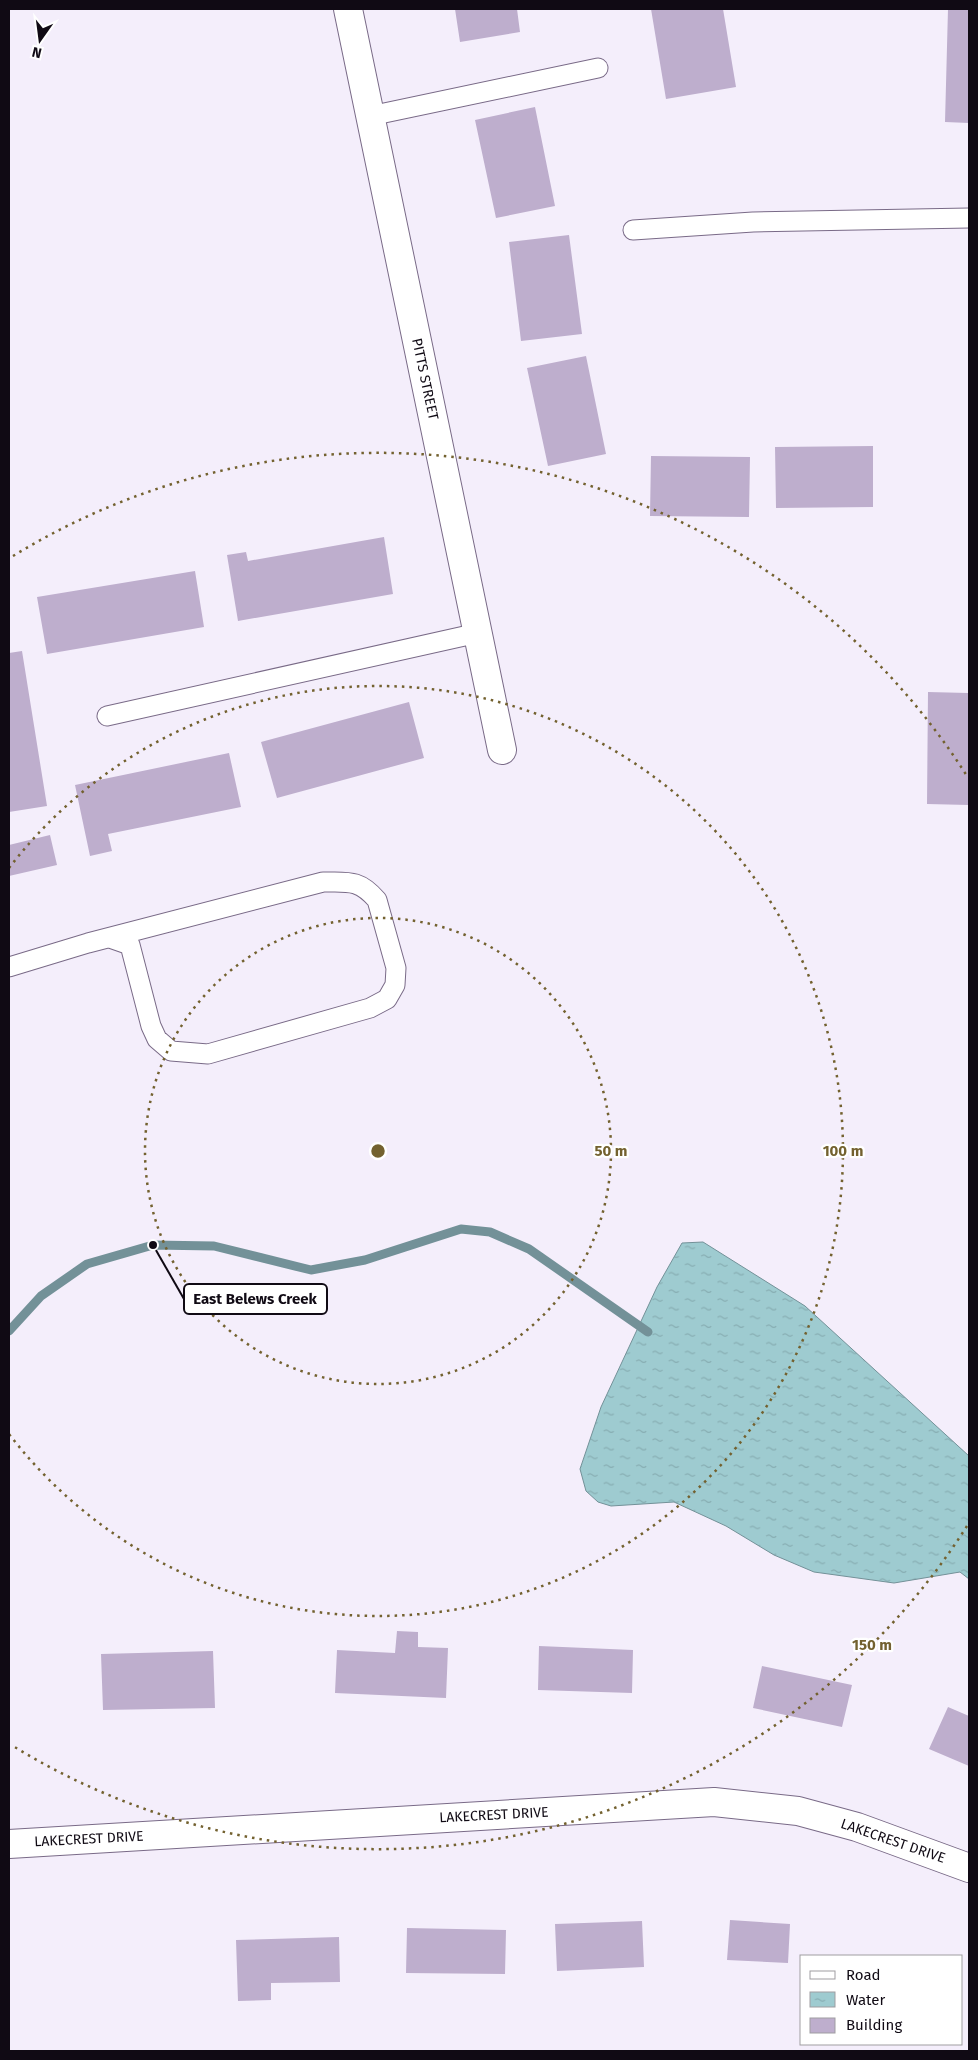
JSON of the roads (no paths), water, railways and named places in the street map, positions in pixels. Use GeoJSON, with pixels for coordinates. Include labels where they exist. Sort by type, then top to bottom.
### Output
{"type":"FeatureCollection","features":[{"type":"Feature","properties":{"kind":"street","name":"PITTS STREET"},"geometry":{"type":"LineString","coordinates":[[348,9],[502,750]]}},
{"type":"Feature","properties":{"kind":"street","name":"LAKECREST DRIVE"},"geometry":{"type":"LineString","coordinates":[[9,1844],[714,1802],[798,1811],[857,1827],[969,1868]]}},
{"type":"Feature","properties":{"kind":"lane"},"geometry":{"type":"LineString","coordinates":[[370,116],[598,68]]}},
{"type":"Feature","properties":{"kind":"lane"},"geometry":{"type":"LineString","coordinates":[[633,230],[754,222],[969,218]]}},
{"type":"Feature","properties":{"kind":"lane"},"geometry":{"type":"LineString","coordinates":[[107,716],[478,633]]}},
{"type":"Feature","properties":{"kind":"lane"},"geometry":{"type":"LineString","coordinates":[[9,967],[110,938],[322,882],[357,882],[377,900],[396,968],[396,985],[387,999],[370,1008],[208,1054],[171,1051],[157,1038],[151,1026],[130,945],[110,938]]}},
{"type":"Feature","properties":{"kind":"water"},"geometry":{"type":"Polygon","coordinates":[[[703,1242],[805,1306],[969,1456],[969,1579],[960,1572],[894,1583],[814,1572],[774,1555],[726,1526],[674,1502],[611,1506],[598,1502],[586,1491],[580,1469],[601,1407],[657,1287],[682,1243],[703,1242]]]}},
{"type":"Feature","properties":{"kind":"waterway"},"geometry":{"type":"LineString","coordinates":[[9,1331],[41,1296],[87,1264],[153,1245],[214,1246],[311,1270],[365,1260],[461,1229],[490,1232],[529,1249],[648,1332]]}},
{"type":"Feature","properties":{"kind":"place","name":"East Belews Creek"},"geometry":{"type":"Point","coordinates":[153,1245]}}]}
